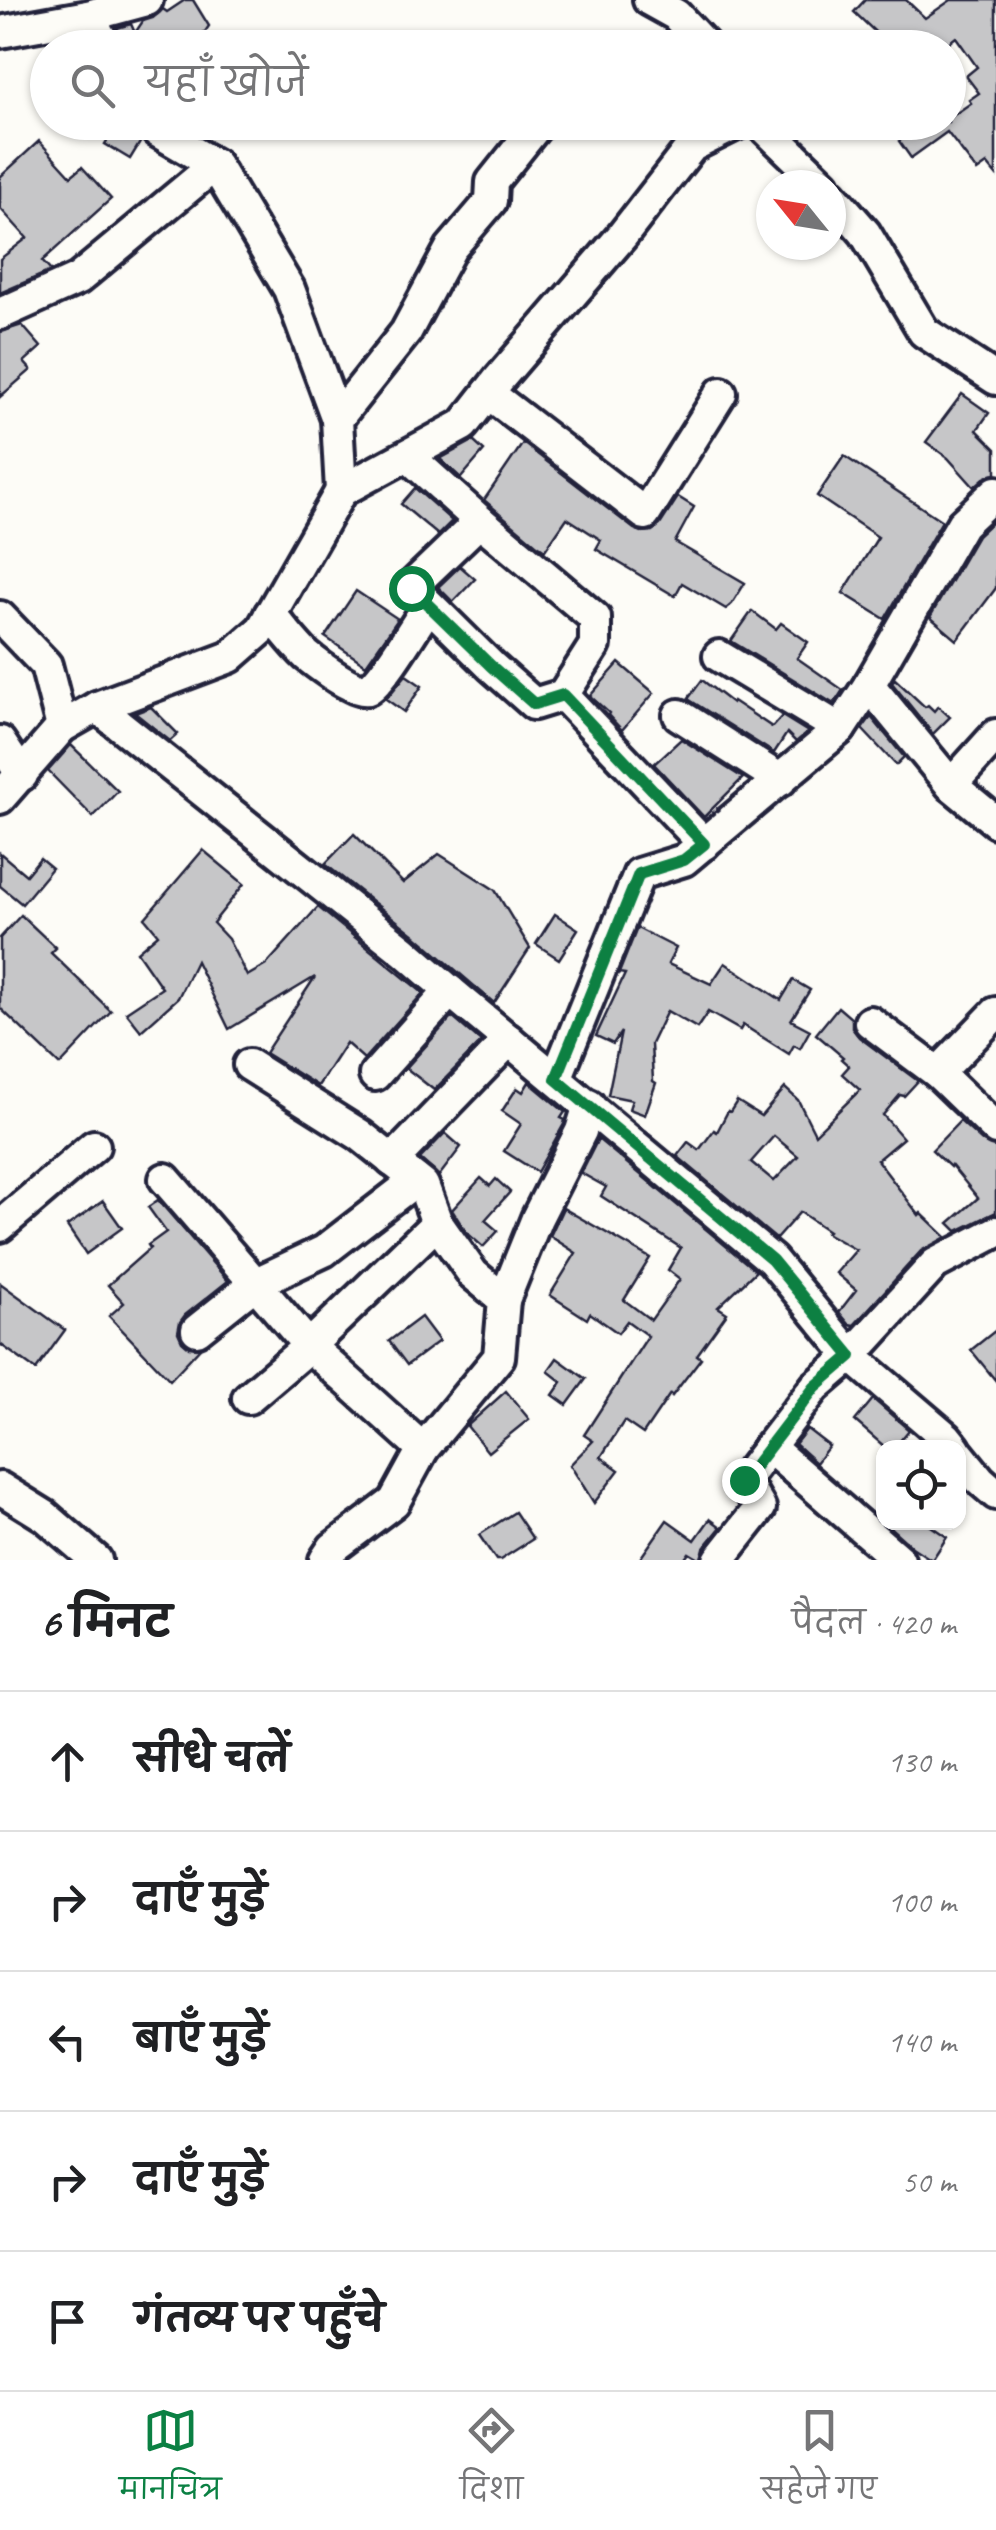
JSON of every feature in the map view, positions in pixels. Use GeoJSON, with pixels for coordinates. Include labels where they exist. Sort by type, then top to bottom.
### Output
{"type":"FeatureCollection","features":[{"type":"Feature","properties":{"kind":"street"},"geometry":{"type":"LineString","coordinates":[[0,32],[88,16],[147,0]]}},
{"type":"Feature","properties":{"kind":"street"},"geometry":{"type":"LineString","coordinates":[[648,0],[676,15],[690,30]]}},
{"type":"Feature","properties":{"kind":"street"},"geometry":{"type":"LineString","coordinates":[[88,16],[97,30]]}},
{"type":"Feature","properties":{"kind":"street"},"geometry":{"type":"LineString","coordinates":[[172,140],[215,165],[289,289],[337,419],[341,491]]}},
{"type":"Feature","properties":{"kind":"street"},"geometry":{"type":"LineString","coordinates":[[337,419],[406,332],[451,248],[491,202],[492,182],[526,140]]}},
{"type":"Feature","properties":{"kind":"street"},"geometry":{"type":"LineString","coordinates":[[0,798],[62,727],[98,707],[230,657],[262,628],[341,491],[463,425],[692,146],[704,140]]}},
{"type":"Feature","properties":{"kind":"street"},"geometry":{"type":"LineString","coordinates":[[778,140],[809,170]]}},
{"type":"Feature","properties":{"kind":"street"},"geometry":{"type":"LineString","coordinates":[[0,314],[78,280],[215,165]]}},
{"type":"Feature","properties":{"kind":"street"},"geometry":{"type":"LineString","coordinates":[[846,211],[866,233],[924,332],[996,379]]}},
{"type":"Feature","properties":{"kind":"street"},"geometry":{"type":"LineString","coordinates":[[488,393],[646,514],[720,393]]}},
{"type":"Feature","properties":{"kind":"street"},"geometry":{"type":"LineString","coordinates":[[408,456],[595,618],[595,645],[563,695],[534,704],[411,588],[480,520]]}},
{"type":"Feature","properties":{"kind":"street"},"geometry":{"type":"LineString","coordinates":[[556,1079],[639,874],[684,860],[840,729],[962,524],[992,504]]}},
{"type":"Feature","properties":{"kind":"street"},"geometry":{"type":"LineString","coordinates":[[270,614],[306,655],[362,691],[378,678],[429,604]]}},
{"type":"Feature","properties":{"kind":"street"},"geometry":{"type":"LineString","coordinates":[[0,617],[46,665],[62,727]]}},
{"type":"Feature","properties":{"kind":"street"},"geometry":{"type":"LineString","coordinates":[[719,656],[840,729]]}},
{"type":"Feature","properties":{"kind":"street"},"geometry":{"type":"LineString","coordinates":[[869,684],[950,785],[996,822]]}},
{"type":"Feature","properties":{"kind":"street"},"geometry":{"type":"LineString","coordinates":[[563,695],[704,844]]}},
{"type":"Feature","properties":{"kind":"street"},"geometry":{"type":"LineString","coordinates":[[98,707],[589,1105],[772,1260],[851,1356],[948,1440]]}},
{"type":"Feature","properties":{"kind":"street"},"geometry":{"type":"LineString","coordinates":[[679,715],[781,780]]}},
{"type":"Feature","properties":{"kind":"street"},"geometry":{"type":"LineString","coordinates":[[950,785],[996,734]]}},
{"type":"Feature","properties":{"kind":"street"},"geometry":{"type":"LineString","coordinates":[[0,742],[22,775]]}},
{"type":"Feature","properties":{"kind":"street"},"geometry":{"type":"LineString","coordinates":[[375,1074],[450,991]]}},
{"type":"Feature","properties":{"kind":"street"},"geometry":{"type":"LineString","coordinates":[[938,1074],[996,1013]]}},
{"type":"Feature","properties":{"kind":"street"},"geometry":{"type":"LineString","coordinates":[[870,1022],[938,1074],[996,1129]]}},
{"type":"Feature","properties":{"kind":"street"},"geometry":{"type":"LineString","coordinates":[[197,1330],[256,1283],[324,1251],[404,1170],[509,1040]]}},
{"type":"Feature","properties":{"kind":"street"},"geometry":{"type":"LineString","coordinates":[[249,1065],[360,1135],[422,1185],[438,1222],[473,1274],[504,1300]]}},
{"type":"Feature","properties":{"kind":"street"},"geometry":{"type":"LineString","coordinates":[[325,1560],[333,1548],[394,1502],[424,1449],[499,1357],[504,1300],[589,1105]]}},
{"type":"Feature","properties":{"kind":"street"},"geometry":{"type":"LineString","coordinates":[[0,1226],[94,1146]]}},
{"type":"Feature","properties":{"kind":"street"},"geometry":{"type":"LineString","coordinates":[[165,1179],[309,1346],[424,1449]]}},
{"type":"Feature","properties":{"kind":"street"},"geometry":{"type":"LineString","coordinates":[[248,1398],[309,1346],[438,1222]]}},
{"type":"Feature","properties":{"kind":"street"},"geometry":{"type":"LineString","coordinates":[[719,1560],[760,1508],[744,1480],[815,1387],[851,1356],[935,1264],[996,1232]]}},
{"type":"Feature","properties":{"kind":"street"},"geometry":{"type":"LineString","coordinates":[[769,1447],[899,1560]]}},
{"type":"Feature","properties":{"kind":"street"},"geometry":{"type":"LineString","coordinates":[[966,1462],[996,1494]]}},
{"type":"Feature","properties":{"kind":"street"},"geometry":{"type":"LineString","coordinates":[[0,1488],[46,1516],[96,1560]]}},
{"type":"Feature","properties":{"kind":"building"},"geometry":{"type":"Polygon","coordinates":[[[185,0],[193,0],[209,26],[206,30],[137,30],[143,21],[163,9],[167,12],[185,0]]]}},
{"type":"Feature","properties":{"kind":"building"},"geometry":{"type":"Polygon","coordinates":[[[865,0],[906,0],[925,18],[951,0],[996,0],[996,175],[987,164],[977,171],[953,140],[966,140],[966,106],[979,93],[966,76],[977,67],[966,51],[966,30],[873,30],[854,12],[865,0]]]}},
{"type":"Feature","properties":{"kind":"building"},"geometry":{"type":"Polygon","coordinates":[[[131,24],[134,30],[117,28],[131,24]]]}},
{"type":"Feature","properties":{"kind":"building"},"geometry":{"type":"Polygon","coordinates":[[[107,140],[141,141],[130,159],[105,144],[107,140]]]}},
{"type":"Feature","properties":{"kind":"building"},"geometry":{"type":"Polygon","coordinates":[[[900,140],[936,140],[911,158],[900,140]]]}},
{"type":"Feature","properties":{"kind":"building"},"geometry":{"type":"Polygon","coordinates":[[[39,141],[71,176],[82,167],[111,199],[42,261],[51,271],[0,293],[0,259],[27,238],[0,208],[0,177],[39,141]]]}},
{"type":"Feature","properties":{"kind":"building"},"geometry":{"type":"Polygon","coordinates":[[[22,325],[41,347],[24,362],[31,370],[0,397],[0,332],[22,325]]]}},
{"type":"Feature","properties":{"kind":"building"},"geometry":{"type":"Polygon","coordinates":[[[962,394],[989,413],[977,430],[996,449],[996,474],[974,487],[948,458],[926,442],[962,394]]]}},
{"type":"Feature","properties":{"kind":"building"},"geometry":{"type":"Polygon","coordinates":[[[473,441],[484,451],[461,478],[440,459],[473,441]]]}},
{"type":"Feature","properties":{"kind":"building"},"geometry":{"type":"Polygon","coordinates":[[[523,443],[642,532],[660,525],[678,497],[694,507],[675,542],[745,583],[732,604],[726,609],[682,583],[675,596],[596,549],[601,540],[567,518],[545,550],[536,544],[484,500],[523,443]]]}},
{"type":"Feature","properties":{"kind":"building"},"geometry":{"type":"Polygon","coordinates":[[[844,456],[942,521],[885,619],[843,593],[878,537],[817,496],[844,456]]]}},
{"type":"Feature","properties":{"kind":"building"},"geometry":{"type":"Polygon","coordinates":[[[415,488],[452,521],[438,535],[401,504],[415,488]]]}},
{"type":"Feature","properties":{"kind":"building"},"geometry":{"type":"Polygon","coordinates":[[[992,522],[996,525],[996,588],[957,640],[930,617],[977,536],[992,522]]]}},
{"type":"Feature","properties":{"kind":"building"},"geometry":{"type":"Polygon","coordinates":[[[460,566],[475,579],[453,602],[438,587],[460,566]]]}},
{"type":"Feature","properties":{"kind":"building"},"geometry":{"type":"Polygon","coordinates":[[[356,591],[398,619],[366,665],[325,637],[356,591]]]}},
{"type":"Feature","properties":{"kind":"building"},"geometry":{"type":"Polygon","coordinates":[[[752,611],[776,629],[781,623],[808,642],[797,658],[843,690],[834,704],[731,641],[752,611]]]}},
{"type":"Feature","properties":{"kind":"building"},"geometry":{"type":"Polygon","coordinates":[[[619,663],[654,693],[622,730],[590,696],[619,663]]]}},
{"type":"Feature","properties":{"kind":"building"},"geometry":{"type":"Polygon","coordinates":[[[406,675],[422,686],[404,712],[386,699],[406,675]]]}},
{"type":"Feature","properties":{"kind":"building"},"geometry":{"type":"Polygon","coordinates":[[[895,679],[925,707],[928,705],[934,711],[938,706],[950,717],[933,734],[892,683],[895,679]]]}},
{"type":"Feature","properties":{"kind":"building"},"geometry":{"type":"Polygon","coordinates":[[[702,680],[772,727],[782,716],[808,732],[796,742],[787,733],[774,753],[688,699],[702,680]]]}},
{"type":"Feature","properties":{"kind":"building"},"geometry":{"type":"Polygon","coordinates":[[[151,707],[178,734],[170,741],[135,713],[151,707]]]}},
{"type":"Feature","properties":{"kind":"building"},"geometry":{"type":"Polygon","coordinates":[[[871,717],[904,757],[896,765],[862,729],[871,717]]]}},
{"type":"Feature","properties":{"kind":"building"},"geometry":{"type":"Polygon","coordinates":[[[681,739],[743,778],[704,817],[654,764],[681,739]]]}},
{"type":"Feature","properties":{"kind":"building"},"geometry":{"type":"Polygon","coordinates":[[[71,745],[118,791],[93,817],[48,771],[71,745]]]}},
{"type":"Feature","properties":{"kind":"building"},"geometry":{"type":"Polygon","coordinates":[[[354,834],[403,883],[439,854],[495,890],[530,948],[494,1003],[325,864],[354,834]]]}},
{"type":"Feature","properties":{"kind":"building"},"geometry":{"type":"Polygon","coordinates":[[[203,850],[244,884],[213,923],[228,939],[247,976],[266,965],[318,907],[423,993],[364,1059],[346,1043],[318,1086],[265,1053],[315,977],[229,1029],[196,961],[178,998],[141,1031],[126,1012],[162,988],[137,952],[158,934],[145,918],[203,850]]]}},
{"type":"Feature","properties":{"kind":"building"},"geometry":{"type":"Polygon","coordinates":[[[0,853],[26,875],[40,858],[52,868],[22,904],[0,886],[0,853]]]}},
{"type":"Feature","properties":{"kind":"building"},"geometry":{"type":"Polygon","coordinates":[[[555,914],[578,929],[559,959],[536,944],[555,914]]]}},
{"type":"Feature","properties":{"kind":"building"},"geometry":{"type":"Polygon","coordinates":[[[21,915],[56,948],[51,953],[111,1011],[60,1065],[0,1008],[0,938],[21,915]]]}},
{"type":"Feature","properties":{"kind":"building"},"geometry":{"type":"Polygon","coordinates":[[[637,928],[676,948],[668,964],[711,984],[725,963],[781,1000],[793,980],[810,990],[791,1020],[810,1030],[800,1048],[794,1045],[789,1054],[743,1025],[740,1030],[708,1012],[697,1028],[667,1011],[651,1044],[656,1083],[645,1115],[629,1109],[632,1100],[608,1095],[621,1032],[613,1044],[596,1036],[625,974],[619,973],[637,928]]]}},
{"type":"Feature","properties":{"kind":"building"},"geometry":{"type":"Polygon","coordinates":[[[838,1007],[852,1019],[852,1028],[859,1037],[918,1081],[883,1115],[903,1138],[877,1160],[919,1215],[946,1237],[921,1251],[854,1325],[839,1312],[856,1290],[836,1273],[856,1250],[800,1212],[776,1239],[677,1156],[688,1142],[699,1150],[714,1130],[717,1132],[737,1101],[761,1116],[785,1088],[798,1100],[815,1134],[860,1090],[842,1074],[849,1066],[843,1057],[816,1034],[838,1007]],[[774,1136],[751,1162],[774,1181],[798,1156],[774,1136]]]}},
{"type":"Feature","properties":{"kind":"building"},"geometry":{"type":"Polygon","coordinates":[[[452,1017],[481,1042],[434,1090],[406,1068],[452,1017]]]}},
{"type":"Feature","properties":{"kind":"building"},"geometry":{"type":"Polygon","coordinates":[[[529,1082],[565,1112],[561,1118],[564,1124],[537,1172],[504,1151],[521,1124],[502,1111],[517,1088],[523,1092],[529,1082]]]}},
{"type":"Feature","properties":{"kind":"building"},"geometry":{"type":"Polygon","coordinates":[[[960,1121],[983,1142],[996,1147],[996,1212],[957,1231],[949,1223],[978,1198],[951,1165],[932,1150],[960,1121]]]}},
{"type":"Feature","properties":{"kind":"building"},"geometry":{"type":"Polygon","coordinates":[[[445,1133],[461,1147],[439,1176],[420,1159],[445,1133]]]}},
{"type":"Feature","properties":{"kind":"building"},"geometry":{"type":"Polygon","coordinates":[[[598,1139],[756,1271],[718,1307],[727,1313],[697,1355],[701,1358],[643,1434],[624,1421],[601,1457],[619,1470],[594,1503],[570,1465],[593,1441],[584,1435],[648,1336],[627,1321],[618,1333],[590,1313],[587,1319],[550,1295],[576,1253],[550,1236],[563,1208],[650,1258],[624,1300],[651,1320],[680,1279],[668,1270],[681,1248],[601,1196],[606,1187],[581,1173],[598,1139]]]}},
{"type":"Feature","properties":{"kind":"building"},"geometry":{"type":"Polygon","coordinates":[[[481,1178],[490,1186],[496,1179],[510,1192],[485,1220],[498,1231],[483,1247],[466,1232],[452,1210],[481,1178]]]}},
{"type":"Feature","properties":{"kind":"building"},"geometry":{"type":"Polygon","coordinates":[[[158,1200],[228,1281],[180,1322],[178,1332],[182,1341],[189,1347],[200,1348],[170,1380],[109,1316],[124,1303],[108,1285],[166,1232],[148,1207],[158,1200]]]}},
{"type":"Feature","properties":{"kind":"building"},"geometry":{"type":"Polygon","coordinates":[[[103,1201],[122,1228],[86,1254],[67,1226],[103,1201]]]}},
{"type":"Feature","properties":{"kind":"building"},"geometry":{"type":"Polygon","coordinates":[[[0,1283],[65,1330],[36,1370],[0,1344],[0,1283]]]}},
{"type":"Feature","properties":{"kind":"building"},"geometry":{"type":"Polygon","coordinates":[[[421,1317],[439,1341],[407,1365],[389,1341],[421,1317]]]}},
{"type":"Feature","properties":{"kind":"building"},"geometry":{"type":"Polygon","coordinates":[[[996,1330],[996,1381],[971,1350],[996,1330]]]}},
{"type":"Feature","properties":{"kind":"building"},"geometry":{"type":"Polygon","coordinates":[[[557,1358],[586,1379],[567,1405],[553,1395],[562,1382],[548,1371],[557,1358]]]}},
{"type":"Feature","properties":{"kind":"building"},"geometry":{"type":"Polygon","coordinates":[[[506,1391],[529,1419],[488,1452],[467,1426],[506,1391]]]}},
{"type":"Feature","properties":{"kind":"building"},"geometry":{"type":"Polygon","coordinates":[[[873,1399],[909,1430],[901,1440],[877,1440],[855,1421],[873,1399]]]}},
{"type":"Feature","properties":{"kind":"building"},"geometry":{"type":"Polygon","coordinates":[[[807,1429],[829,1446],[816,1463],[795,1444],[807,1429]]]}},
{"type":"Feature","properties":{"kind":"building"},"geometry":{"type":"Polygon","coordinates":[[[515,1512],[533,1539],[496,1560],[479,1535],[515,1512]]]}},
{"type":"Feature","properties":{"kind":"building"},"geometry":{"type":"Polygon","coordinates":[[[710,1519],[721,1527],[704,1548],[701,1560],[689,1553],[684,1560],[639,1560],[667,1520],[695,1540],[710,1519]]]}},
{"type":"Feature","properties":{"kind":"building"},"geometry":{"type":"Polygon","coordinates":[[[893,1530],[937,1530],[947,1537],[932,1560],[893,1530]]]}},
{"type":"Feature","properties":{"kind":"route"},"geometry":{"type":"LineString","coordinates":[[411,588],[534,704],[563,695],[704,844],[684,860],[639,874],[556,1079],[772,1260],[851,1356],[815,1387],[744,1480]]}}]}
